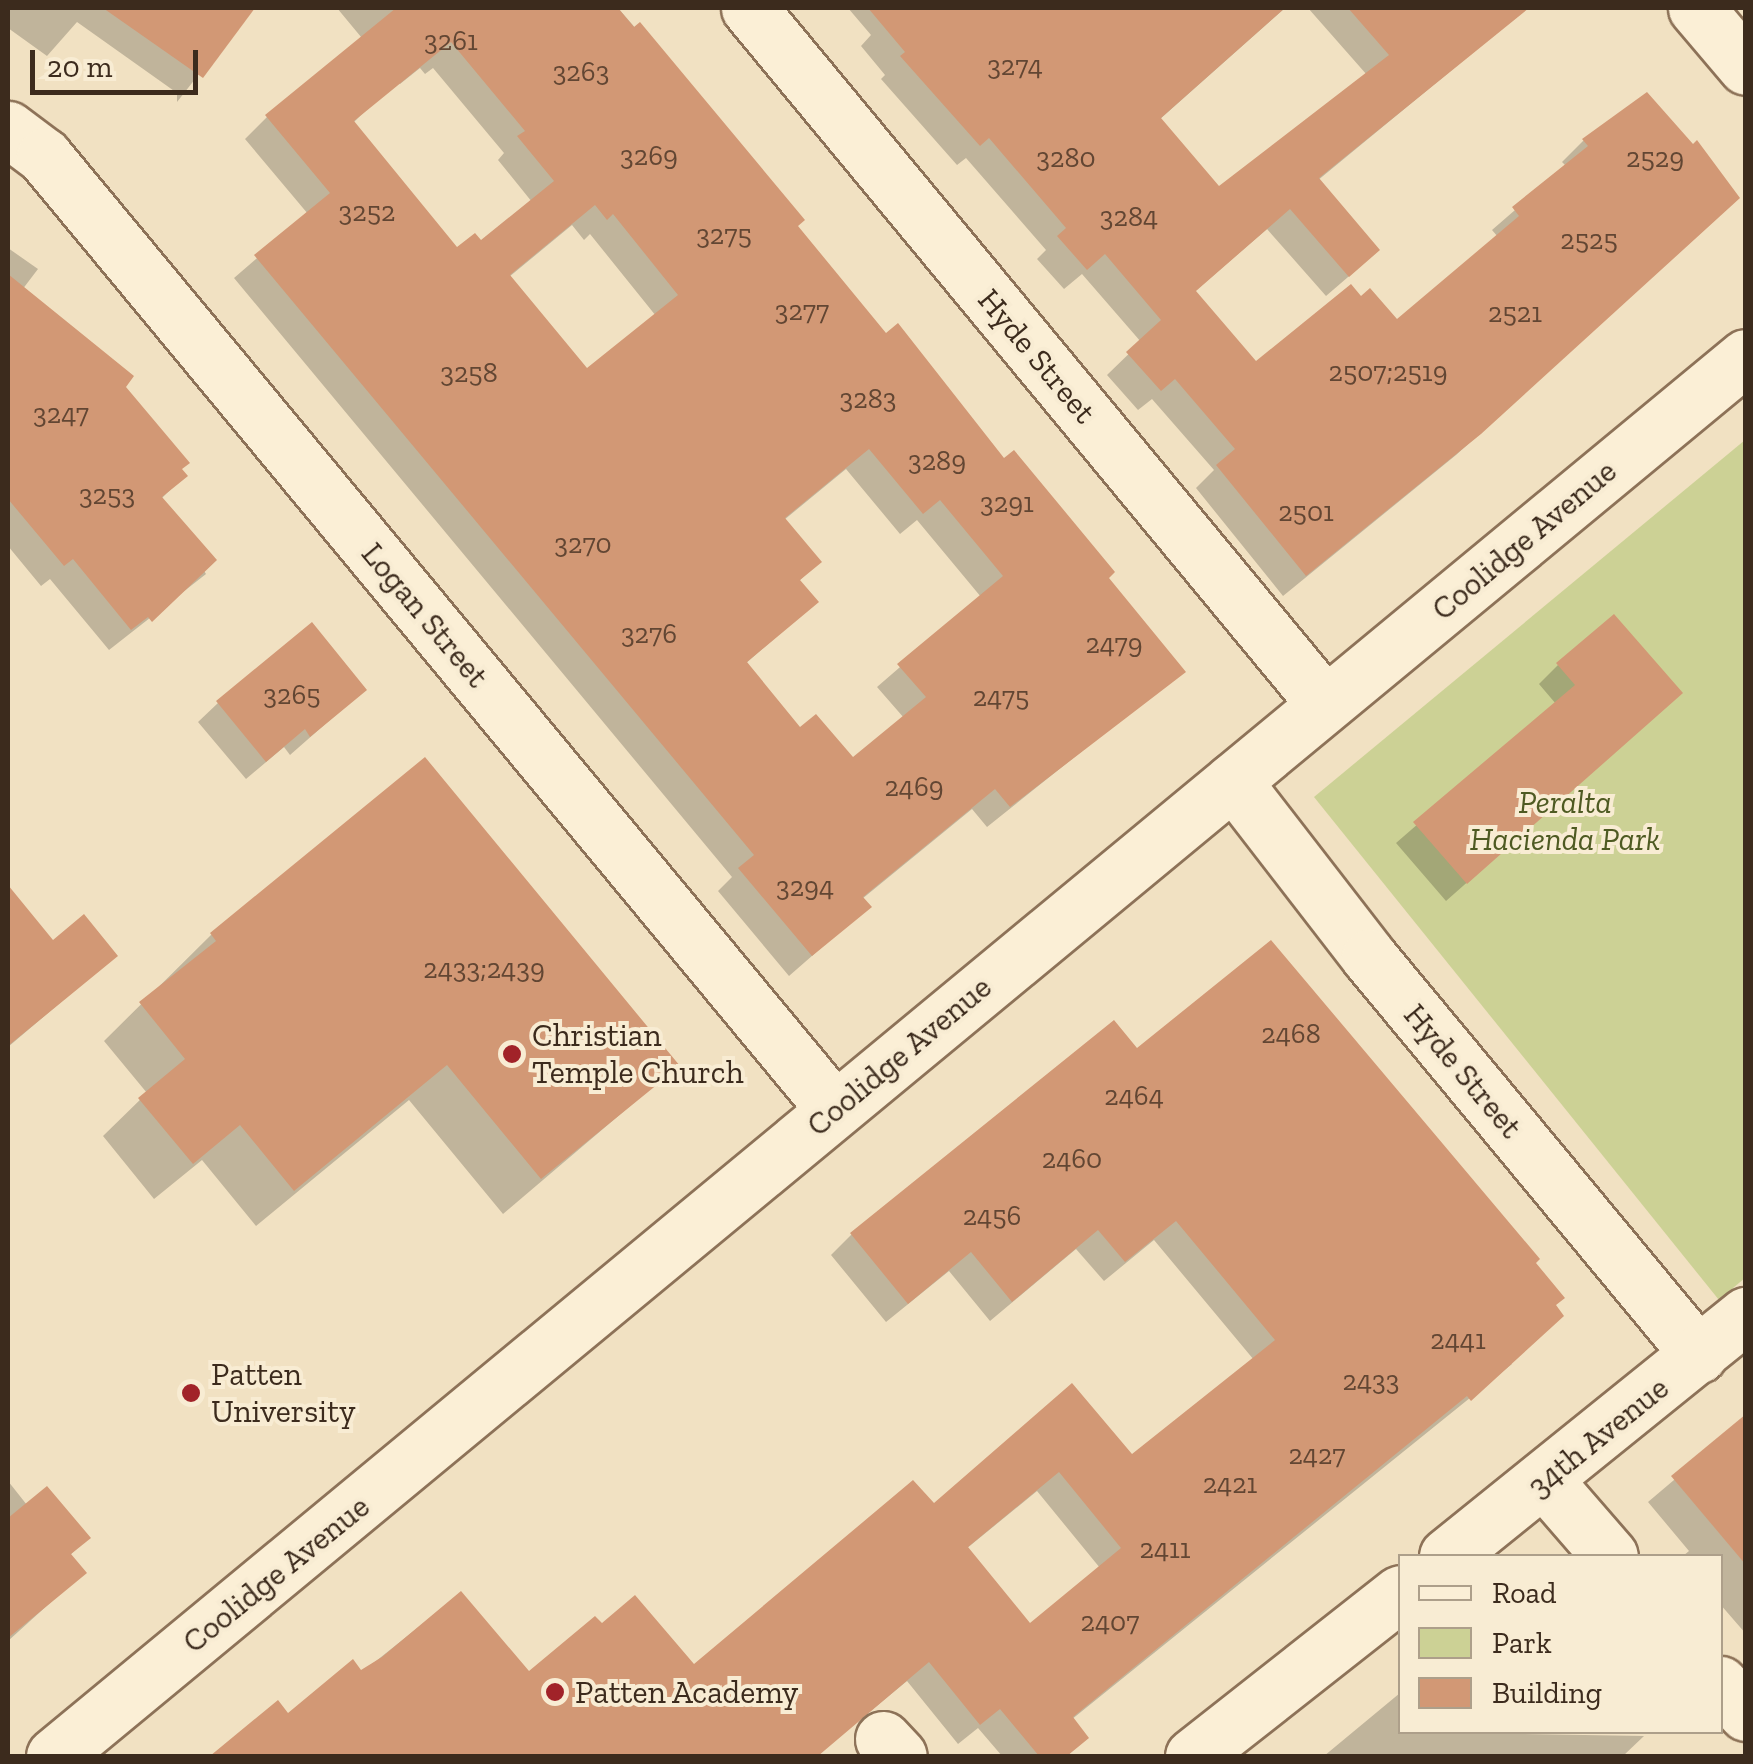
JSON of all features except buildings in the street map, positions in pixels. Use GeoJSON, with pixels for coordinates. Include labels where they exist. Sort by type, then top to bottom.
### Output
{"type":"FeatureCollection","features":[{"type":"Feature","properties":{"kind":"street","name":"Hyde Street"},"geometry":{"type":"LineString","coordinates":[[749,8],[1324,704]]}},
{"type":"Feature","properties":{"kind":"street"},"geometry":{"type":"LineString","coordinates":[[1696,8],[1746,67]]}},
{"type":"Feature","properties":{"kind":"street","name":"Logan Street"},"geometry":{"type":"LineString","coordinates":[[8,129],[44,156],[834,1109]]}},
{"type":"Feature","properties":{"kind":"street","name":"Coolidge Avenue"},"geometry":{"type":"LineString","coordinates":[[54,1756],[1746,356]]}},
{"type":"Feature","properties":{"kind":"street","name":"Hyde Street"},"geometry":{"type":"LineString","coordinates":[[1232,781],[1369,957],[1699,1356]]}},
{"type":"Feature","properties":{"kind":"street","name":"34th Avenue"},"geometry":{"type":"LineString","coordinates":[[1450,1554],[1545,1481],[1746,1315]]}},
{"type":"Feature","properties":{"kind":"street"},"geometry":{"type":"LineString","coordinates":[[1545,1481],[1608,1554]]}},
{"type":"Feature","properties":{"kind":"street"},"geometry":{"type":"LineString","coordinates":[[1193,1756],[1398,1595]]}},
{"type":"Feature","properties":{"kind":"street"},"geometry":{"type":"LineString","coordinates":[[1723,1687],[1746,1713]]}},
{"type":"Feature","properties":{"kind":"green space","name":"Peralta Hacienda Park"},"geometry":{"type":"Polygon","coordinates":[[[1745,440],[1746,1277],[1719,1300],[1314,797],[1745,440]]]}},
{"type":"Feature","properties":{"kind":"place","name":"Christian Temple Church"},"geometry":{"type":"Point","coordinates":[512,1054]}},
{"type":"Feature","properties":{"kind":"place","name":"Patten University"},"geometry":{"type":"Point","coordinates":[191,1393]}},
{"type":"Feature","properties":{"kind":"place","name":"Patten Academy"},"geometry":{"type":"Point","coordinates":[555,1692]}}]}
